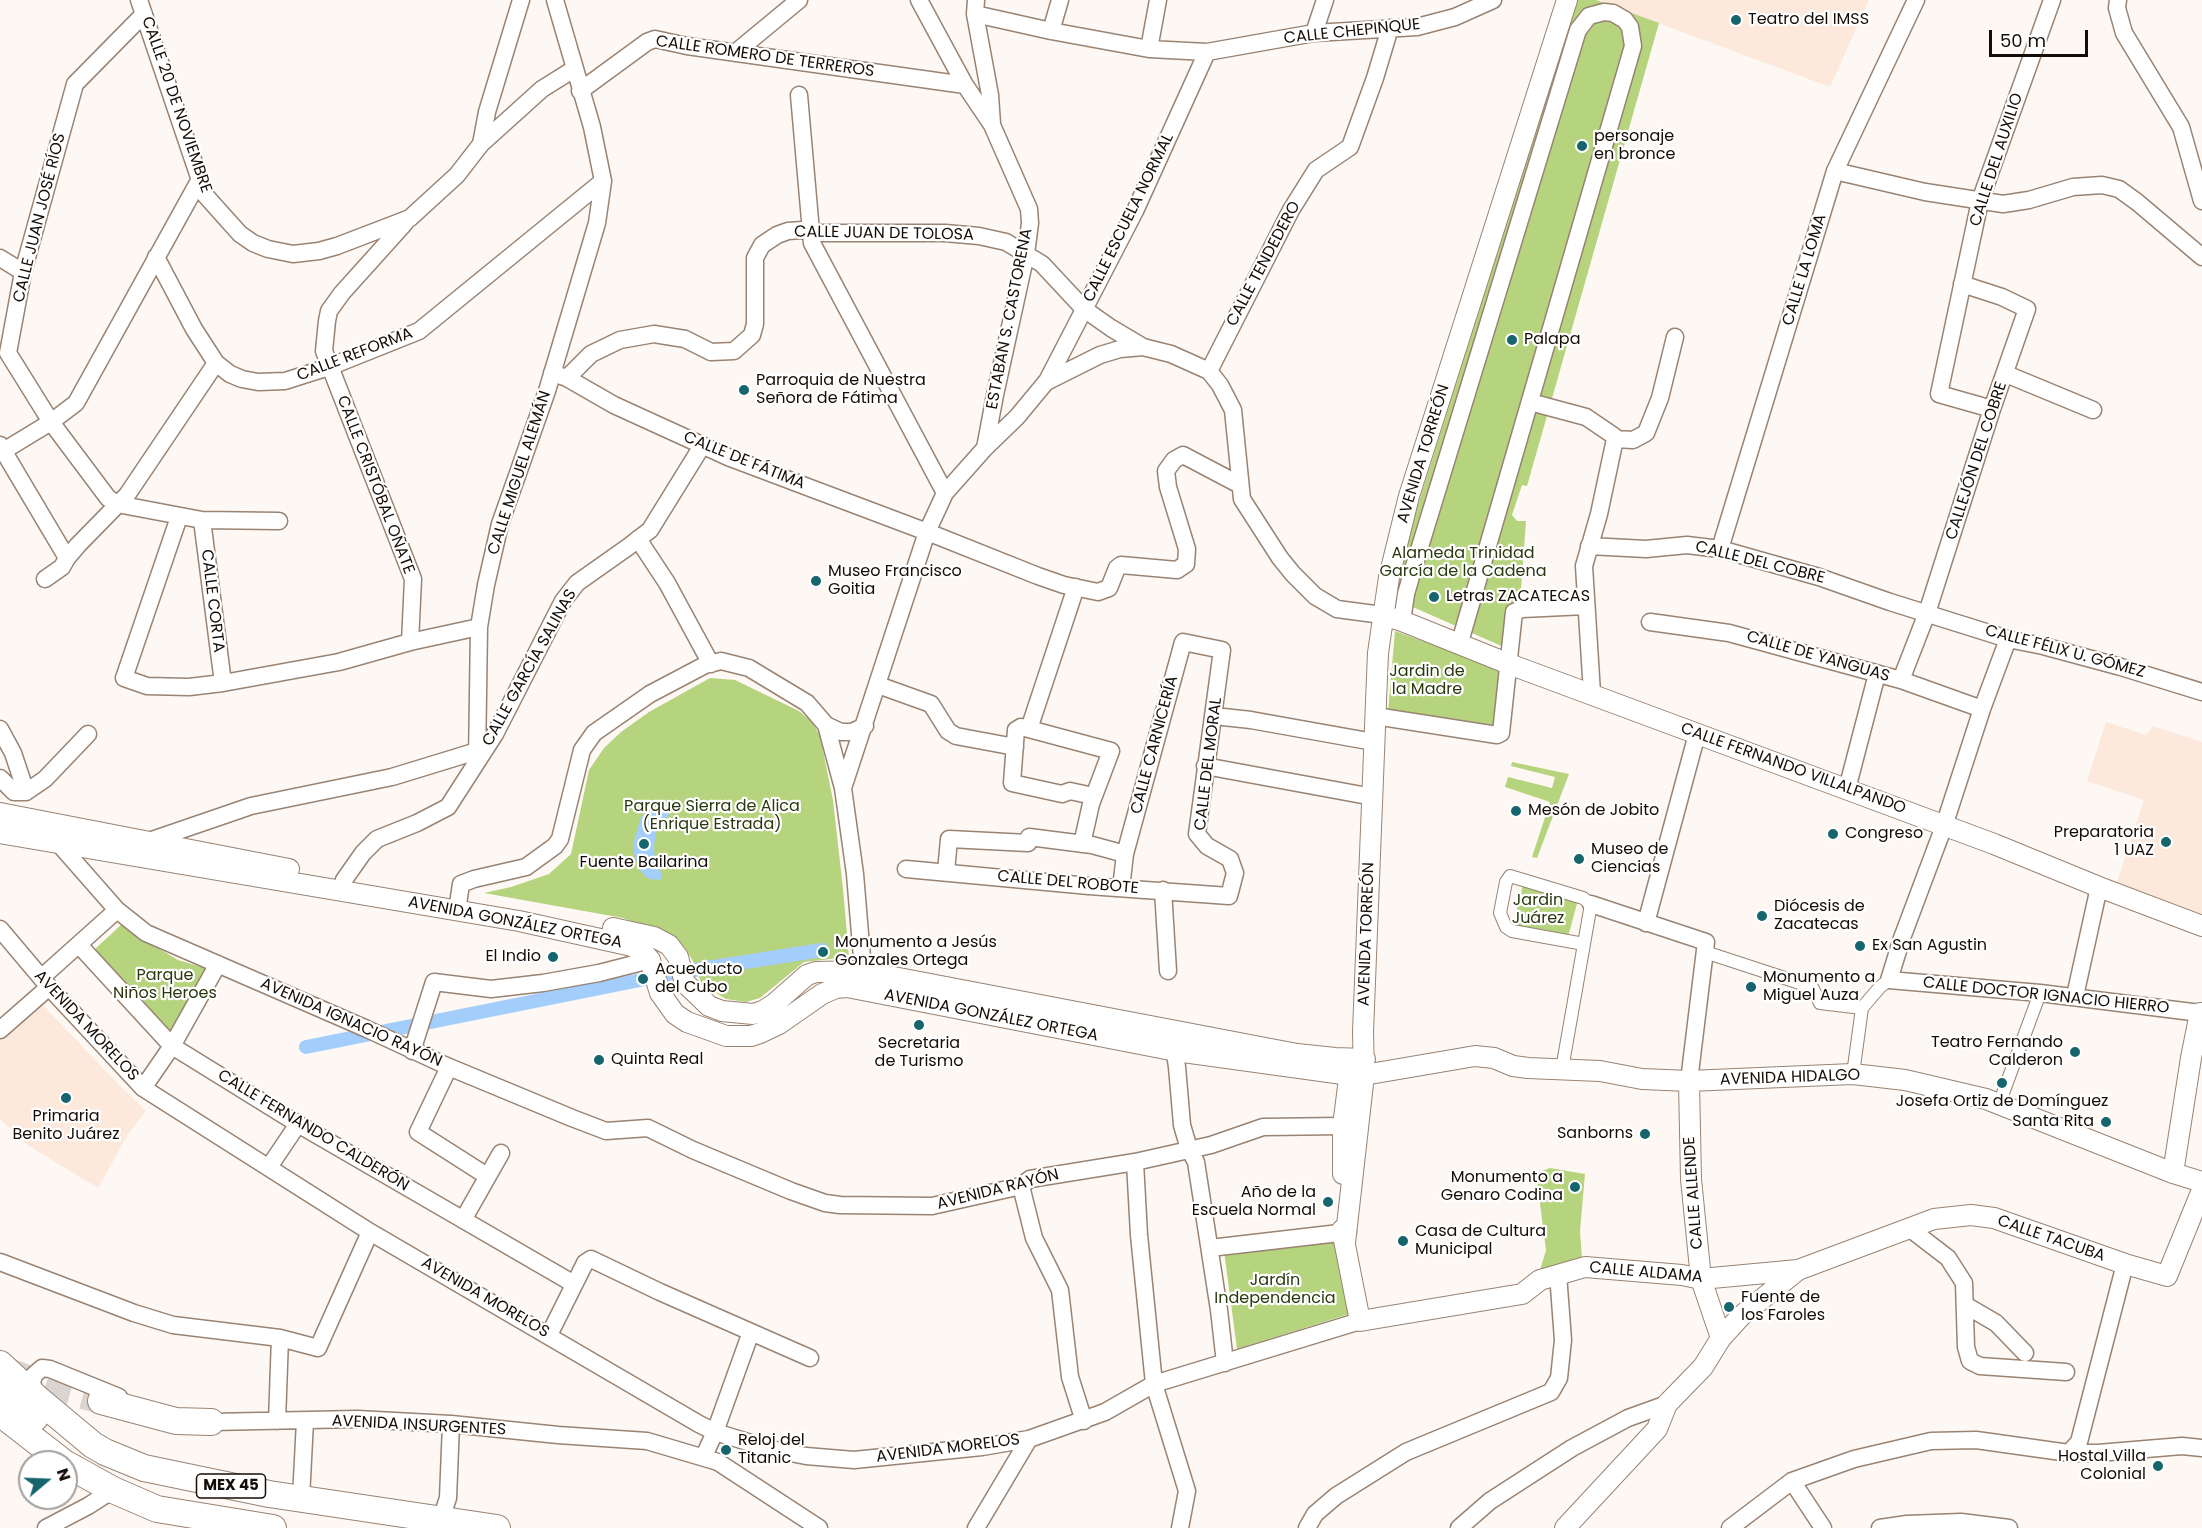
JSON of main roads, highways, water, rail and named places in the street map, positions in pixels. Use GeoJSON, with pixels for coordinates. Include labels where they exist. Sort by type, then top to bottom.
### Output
{"type":"FeatureCollection","features":[{"type":"Feature","properties":{"kind":"main road","name":"MEX 45"},"geometry":{"type":"LineString","coordinates":[[0,1364],[93,1445],[144,1468],[268,1494],[497,1528]]}},
{"type":"Feature","properties":{"kind":"main road"},"geometry":{"type":"LineString","coordinates":[[101,1401],[176,1421],[211,1422]]}},
{"type":"Feature","properties":{"kind":"main road","name":"MEX 45"},"geometry":{"type":"LineString","coordinates":[[2,1403],[51,1450]]}},
{"type":"Feature","properties":{"kind":"main road"},"geometry":{"type":"LineString","coordinates":[[2,1403],[60,1439],[78,1445],[93,1445]]}},
{"type":"Feature","properties":{"kind":"main road","name":"MEX 45"},"geometry":{"type":"LineString","coordinates":[[78,1471],[113,1490],[157,1509],[273,1528]]}},
{"type":"Feature","properties":{"kind":"water","name":"Fuente Bailarina"},"geometry":{"type":"Polygon","coordinates":[[[659,806],[666,809],[669,814],[657,828],[654,846],[655,862],[662,874],[661,879],[656,880],[647,878],[639,869],[634,853],[634,841],[641,817],[652,807],[659,806]]]}},
{"type":"Feature","properties":{"kind":"waterway","name":"Acueducto del Cubo"},"geometry":{"type":"LineString","coordinates":[[306,1047],[675,973],[822,950]]}},
{"type":"Feature","properties":{"kind":"tunnel"},"geometry":{"type":"LineString","coordinates":[[9,1371],[51,1387],[101,1401]]}},
{"type":"Feature","properties":{"kind":"place","name":"Teatro del IMSS"},"geometry":{"type":"Point","coordinates":[1736,20]}},
{"type":"Feature","properties":{"kind":"place","name":"personaje en bronce"},"geometry":{"type":"Point","coordinates":[1582,146]}},
{"type":"Feature","properties":{"kind":"place","name":"Palapa"},"geometry":{"type":"Point","coordinates":[1512,340]}},
{"type":"Feature","properties":{"kind":"place","name":"Parroquia de Nuestra Señora de Fátima"},"geometry":{"type":"Point","coordinates":[744,390]}},
{"type":"Feature","properties":{"kind":"place","name":"Museo Francisco Goitia"},"geometry":{"type":"Point","coordinates":[816,581]}},
{"type":"Feature","properties":{"kind":"place","name":"Letras ZACATECAS"},"geometry":{"type":"Point","coordinates":[1434,597]}},
{"type":"Feature","properties":{"kind":"place","name":"Mesón de Jobito"},"geometry":{"type":"Point","coordinates":[1516,811]}},
{"type":"Feature","properties":{"kind":"place","name":"Congreso"},"geometry":{"type":"Point","coordinates":[1833,834]}},
{"type":"Feature","properties":{"kind":"place","name":"Preparatoria 1 UAZ"},"geometry":{"type":"Point","coordinates":[2166,842]}},
{"type":"Feature","properties":{"kind":"place","name":"Fuente Bailarina"},"geometry":{"type":"Point","coordinates":[644,844]}},
{"type":"Feature","properties":{"kind":"place","name":"Museo de Ciencias"},"geometry":{"type":"Point","coordinates":[1579,859]}},
{"type":"Feature","properties":{"kind":"place","name":"Diócesis de Zacatecas"},"geometry":{"type":"Point","coordinates":[1762,916]}},
{"type":"Feature","properties":{"kind":"place","name":"Ex San Agustin"},"geometry":{"type":"Point","coordinates":[1860,946]}},
{"type":"Feature","properties":{"kind":"place","name":"Monumento a Jesús Gonzales Ortega"},"geometry":{"type":"Point","coordinates":[823,952]}},
{"type":"Feature","properties":{"kind":"place","name":"El Indio"},"geometry":{"type":"Point","coordinates":[553,957]}},
{"type":"Feature","properties":{"kind":"place","name":"Acueducto del Cubo"},"geometry":{"type":"Point","coordinates":[643,979]}},
{"type":"Feature","properties":{"kind":"place","name":"Monumento a Miguel Auza"},"geometry":{"type":"Point","coordinates":[1751,987]}},
{"type":"Feature","properties":{"kind":"place","name":"Secretaria de Turismo"},"geometry":{"type":"Point","coordinates":[919,1025]}},
{"type":"Feature","properties":{"kind":"place","name":"Teatro Fernando Calderon"},"geometry":{"type":"Point","coordinates":[2075,1052]}},
{"type":"Feature","properties":{"kind":"place","name":"Quinta Real"},"geometry":{"type":"Point","coordinates":[599,1060]}},
{"type":"Feature","properties":{"kind":"place","name":"Josefa Ortiz de Domínguez"},"geometry":{"type":"Point","coordinates":[2002,1083]}},
{"type":"Feature","properties":{"kind":"place","name":"Primaria Benito Juárez"},"geometry":{"type":"Point","coordinates":[66,1098]}},
{"type":"Feature","properties":{"kind":"place","name":"Santa Rita"},"geometry":{"type":"Point","coordinates":[2106,1122]}},
{"type":"Feature","properties":{"kind":"place","name":"Sanborns"},"geometry":{"type":"Point","coordinates":[1645,1134]}},
{"type":"Feature","properties":{"kind":"place","name":"Monumento a Genaro Codina"},"geometry":{"type":"Point","coordinates":[1575,1187]}},
{"type":"Feature","properties":{"kind":"place","name":"Año de la Escuela Normal"},"geometry":{"type":"Point","coordinates":[1328,1202]}},
{"type":"Feature","properties":{"kind":"place","name":"Casa de Cultura Municipal"},"geometry":{"type":"Point","coordinates":[1403,1241]}},
{"type":"Feature","properties":{"kind":"place","name":"Fuente de los Faroles"},"geometry":{"type":"Point","coordinates":[1729,1307]}},
{"type":"Feature","properties":{"kind":"place","name":"Reloj del Titanic"},"geometry":{"type":"Point","coordinates":[726,1450]}},
{"type":"Feature","properties":{"kind":"place","name":"Hostal Villa Colonial"},"geometry":{"type":"Point","coordinates":[2158,1466]}},
{"type":"Feature","properties":{"kind":"park label","name":"Alameda Trinidad García de la Cadena"},"geometry":{"type":"Point","coordinates":[1463,563]}},
{"type":"Feature","properties":{"kind":"park label","name":"Jardin de la Madre"},"geometry":{"type":"Point","coordinates":[1427,681]}},
{"type":"Feature","properties":{"kind":"park label","name":"Parque Sierra de Alica (Enrique Estrada)"},"geometry":{"type":"Point","coordinates":[712,816]}},
{"type":"Feature","properties":{"kind":"park label","name":"Jardin Juárez"},"geometry":{"type":"Point","coordinates":[1538,910]}},
{"type":"Feature","properties":{"kind":"park label","name":"Parque Niños Heroes"},"geometry":{"type":"Point","coordinates":[165,985]}},
{"type":"Feature","properties":{"kind":"park label","name":"Jardín Independencia"},"geometry":{"type":"Point","coordinates":[1275,1290]}}]}
